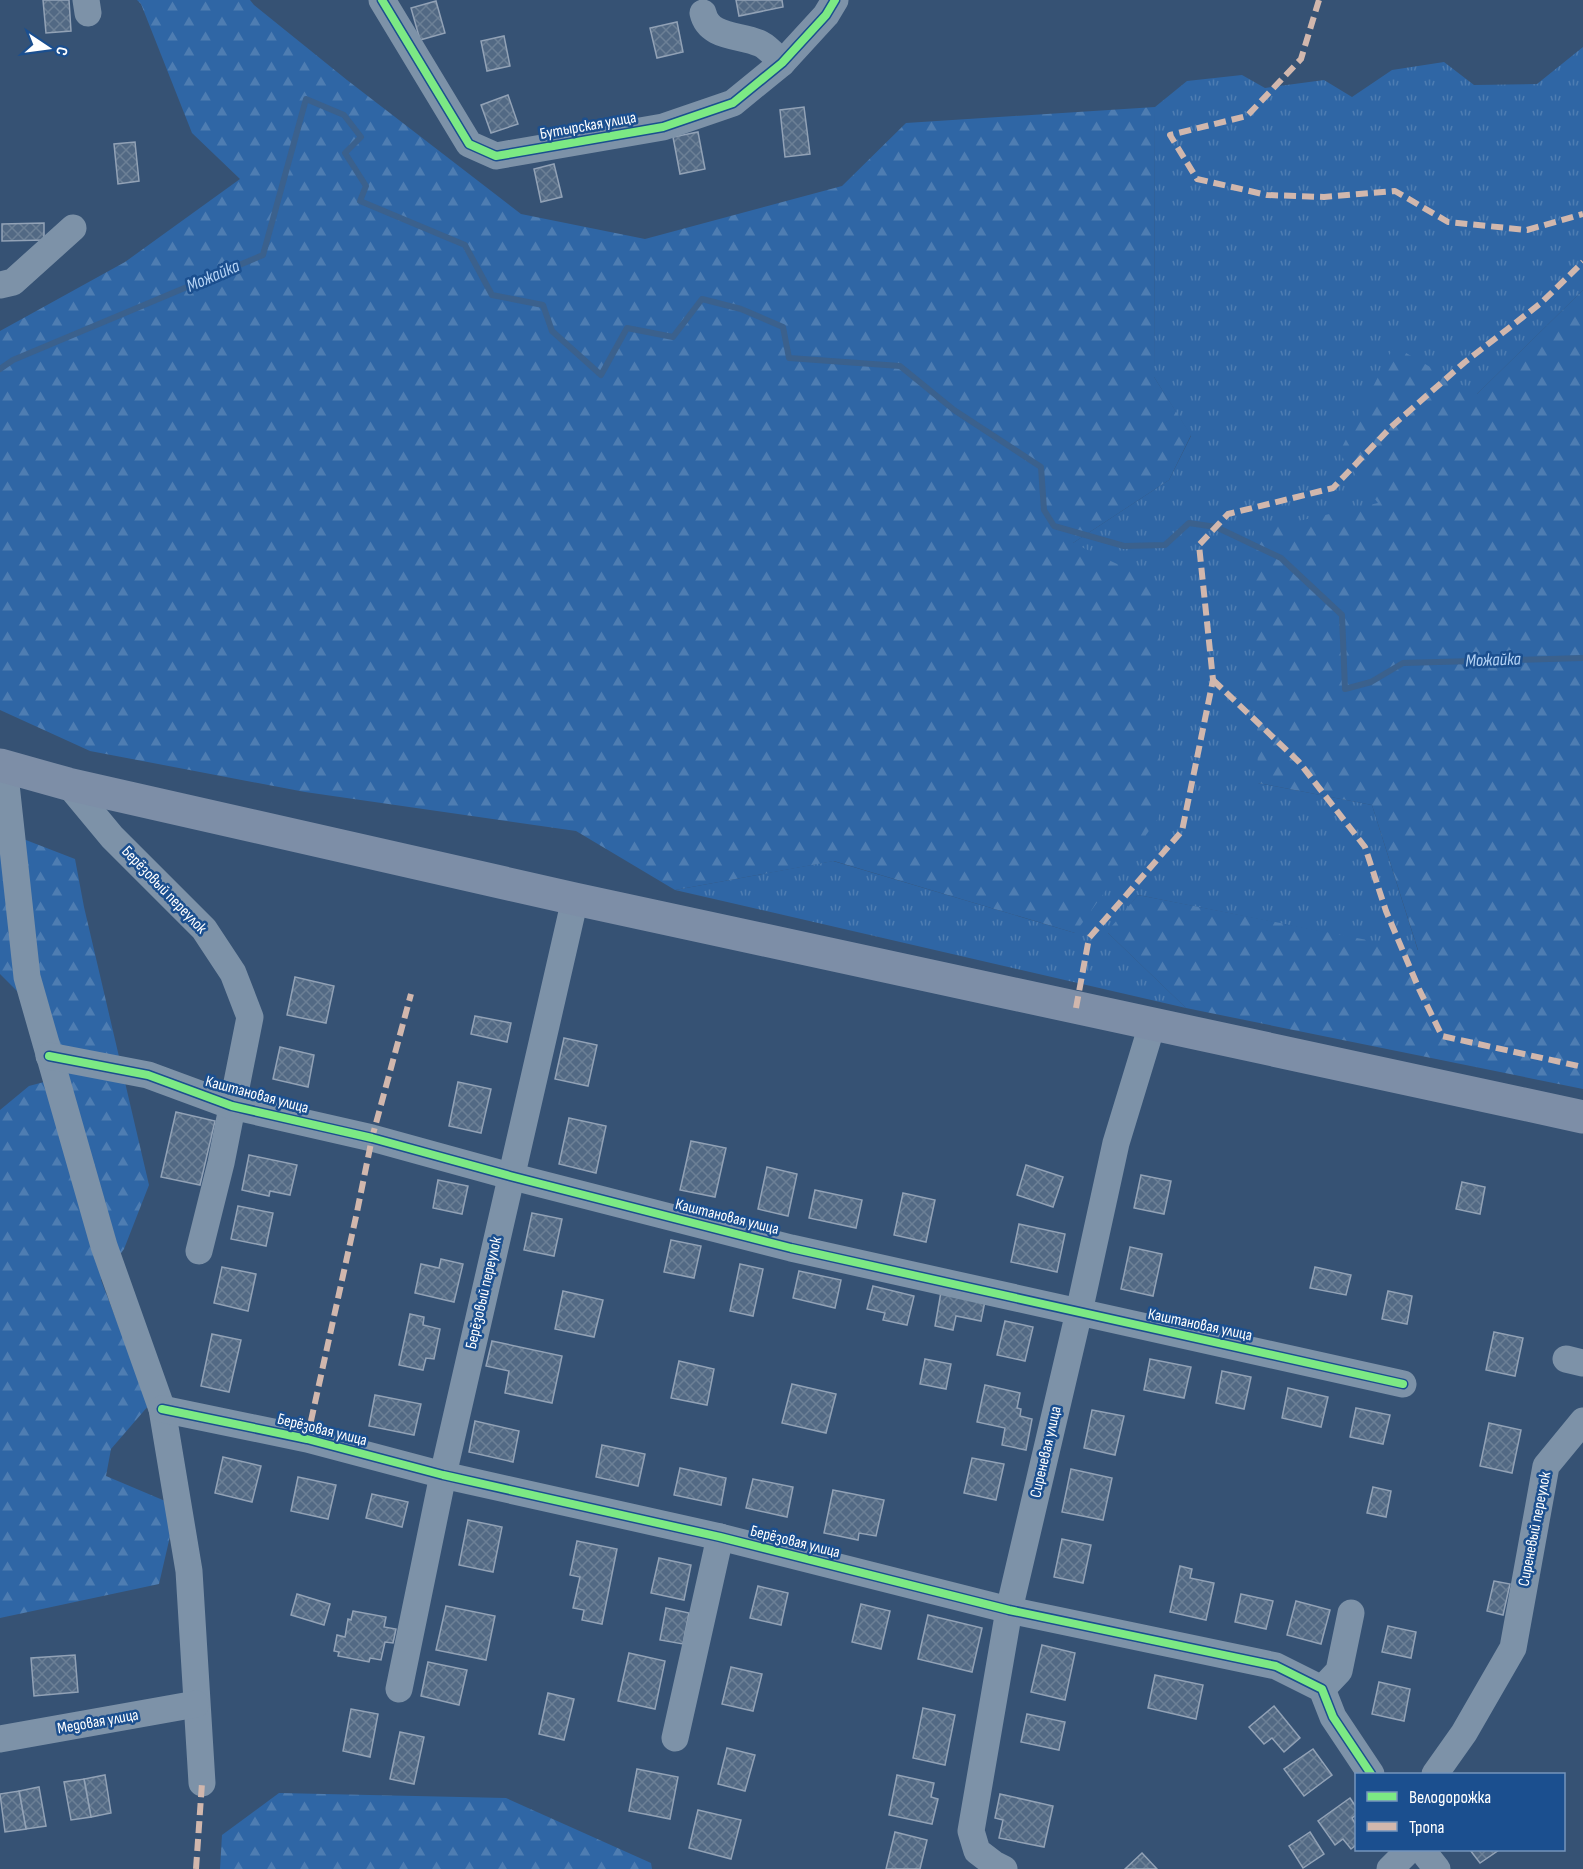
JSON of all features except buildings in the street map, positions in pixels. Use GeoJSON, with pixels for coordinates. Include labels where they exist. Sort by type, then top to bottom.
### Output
{"type":"FeatureCollection","features":[{"type":"Feature","properties":{"kind":"main road"},"geometry":{"type":"LineString","coordinates":[[2,766],[68,784],[575,898],[1583,1117]]}},
{"type":"Feature","properties":{"kind":"street","name":"Бутырская улица"},"geometry":{"type":"LineString","coordinates":[[382,0],[469,144],[496,156],[663,127],[733,104],[782,63],[826,15],[835,0]]}},
{"type":"Feature","properties":{"kind":"street"},"geometry":{"type":"LineString","coordinates":[[703,13],[705,20],[716,32],[763,45],[782,63]]}},
{"type":"Feature","properties":{"kind":"street"},"geometry":{"type":"LineString","coordinates":[[0,285],[13,282],[73,228]]}},
{"type":"Feature","properties":{"kind":"street"},"geometry":{"type":"LineString","coordinates":[[2,766],[27,977],[104,1246],[162,1409],[189,1571],[202,1783]]}},
{"type":"Feature","properties":{"kind":"street","name":"Берёзовый переулок"},"geometry":{"type":"LineString","coordinates":[[68,784],[112,837],[204,929],[233,973],[250,1017],[221,1163],[199,1251]]}},
{"type":"Feature","properties":{"kind":"street","name":"Берёзовый переулок"},"geometry":{"type":"LineString","coordinates":[[399,1689],[443,1475],[575,898]]}},
{"type":"Feature","properties":{"kind":"street","name":"Сиреневая улица"},"geometry":{"type":"LineString","coordinates":[[1004,1869],[977,1851],[971,1831],[1009,1610],[1116,1143],[1152,1024]]}},
{"type":"Feature","properties":{"kind":"street","name":"Каштановая улица"},"geometry":{"type":"LineString","coordinates":[[49,1056],[148,1076],[232,1106],[372,1138],[791,1248],[1403,1384]]}},
{"type":"Feature","properties":{"kind":"street","name":"Берёзовая улица"},"geometry":{"type":"LineString","coordinates":[[162,1409],[307,1439],[443,1475],[720,1538],[1009,1610],[1276,1666],[1322,1689]]}},
{"type":"Feature","properties":{"kind":"street","name":"Сиреневый переулок"},"geometry":{"type":"LineString","coordinates":[[1436,1773],[1464,1733],[1513,1648],[1546,1466],[1583,1421]]}},
{"type":"Feature","properties":{"kind":"street"},"geometry":{"type":"LineString","coordinates":[[675,1738],[720,1538]]}},
{"type":"Feature","properties":{"kind":"street"},"geometry":{"type":"LineString","coordinates":[[1351,1613],[1339,1671],[1322,1689],[1333,1718],[1370,1773]]}},
{"type":"Feature","properties":{"kind":"street","name":"Медовая улица"},"geometry":{"type":"LineString","coordinates":[[0,1739],[196,1704]]}},
{"type":"Feature","properties":{"kind":"street"},"geometry":{"type":"LineString","coordinates":[[1390,1869],[1408,1851]]}},
{"type":"Feature","properties":{"kind":"street"},"geometry":{"type":"LineString","coordinates":[[1423,1851],[1437,1869]]}},
{"type":"Feature","properties":{"kind":"green space"},"geometry":{"type":"Polygon","coordinates":[[[137,0],[250,0],[347,80],[521,214],[645,239],[842,186],[906,123],[1155,107],[1154,377],[1191,435],[1169,480],[1073,543],[1159,584],[1159,817],[1075,933],[834,861],[675,890],[576,831],[305,792],[90,751],[0,710],[0,331],[125,262],[240,179],[192,133],[141,4],[137,0]]]}},
{"type":"Feature","properties":{"kind":"green space"},"geometry":{"type":"Polygon","coordinates":[[[1583,47],[1583,290],[1477,394],[1379,503],[1258,783],[1372,805],[1418,951],[1138,895],[1108,933],[1186,1008],[675,890],[833,861],[1075,933],[1073,543],[1169,480],[1191,436],[1154,377],[1155,107],[1187,81],[1242,75],[1265,88],[1324,80],[1352,97],[1392,70],[1444,62],[1474,85],[1537,84],[1583,47]]]}},
{"type":"Feature","properties":{"kind":"green space"},"geometry":{"type":"Polygon","coordinates":[[[1583,290],[1583,1089],[1186,1008],[1107,932],[1138,895],[1418,950],[1372,805],[1258,783],[1254,531],[1378,503],[1339,453],[1394,346],[1477,394],[1583,290]]]}},
{"type":"Feature","properties":{"kind":"green space"},"geometry":{"type":"Polygon","coordinates":[[[0,830],[75,859],[84,907],[149,1185],[124,1249],[101,1280],[149,1405],[111,1449],[106,1476],[177,1506],[159,1584],[0,1618],[0,1110],[29,1086],[44,1082],[18,992],[0,974],[0,830]]]}},
{"type":"Feature","properties":{"kind":"green space"},"geometry":{"type":"Polygon","coordinates":[[[279,1793],[506,1798],[651,1863],[652,1869],[220,1869],[222,1835],[279,1793]]]}},
{"type":"Feature","properties":{"kind":"waterway","name":"Можайка"},"geometry":{"type":"LineString","coordinates":[[0,369],[13,360],[263,255],[306,99],[344,115],[361,137],[345,153],[366,186],[360,201],[465,245],[492,295],[543,305],[552,331],[601,375],[627,328],[673,337],[702,299],[741,309],[783,327],[789,358],[900,366],[954,410],[1041,467],[1044,510],[1054,526],[1124,546],[1165,545],[1189,523],[1216,527],[1281,558],[1342,615],[1345,689],[1371,682],[1403,663],[1583,658]]}},
{"type":"Feature","properties":{"kind":"marked path"},"geometry":{"type":"LineString","coordinates":[[1319,0],[1301,59],[1247,116],[1170,135],[1197,179],[1267,195],[1324,197],[1395,191],[1448,222],[1527,230],[1583,214]]}},
{"type":"Feature","properties":{"kind":"marked path"},"geometry":{"type":"LineString","coordinates":[[1076,1008],[1089,938],[1182,831],[1213,680],[1199,545],[1228,514],[1333,488],[1391,427],[1465,362],[1541,303],[1583,262]]}},
{"type":"Feature","properties":{"kind":"marked path"},"geometry":{"type":"LineString","coordinates":[[1213,680],[1299,762],[1365,847],[1386,911],[1442,1036],[1583,1067]]}},
{"type":"Feature","properties":{"kind":"marked path"},"geometry":{"type":"LineString","coordinates":[[307,1439],[372,1138],[411,994]]}},
{"type":"Feature","properties":{"kind":"marked path"},"geometry":{"type":"LineString","coordinates":[[196,1869],[202,1783]]}},
{"type":"Feature","properties":{"kind":"cycle path"},"geometry":{"type":"LineString","coordinates":[[382,0],[469,144],[496,156],[663,127],[733,103],[782,63],[826,15],[835,0]]}},
{"type":"Feature","properties":{"kind":"cycle path"},"geometry":{"type":"LineString","coordinates":[[49,1056],[148,1075],[232,1106],[372,1138],[791,1248],[1403,1384]]}},
{"type":"Feature","properties":{"kind":"cycle path"},"geometry":{"type":"LineString","coordinates":[[162,1409],[307,1439],[443,1475],[720,1537],[1009,1610],[1276,1666],[1322,1689],[1333,1717],[1370,1773]]}}]}
